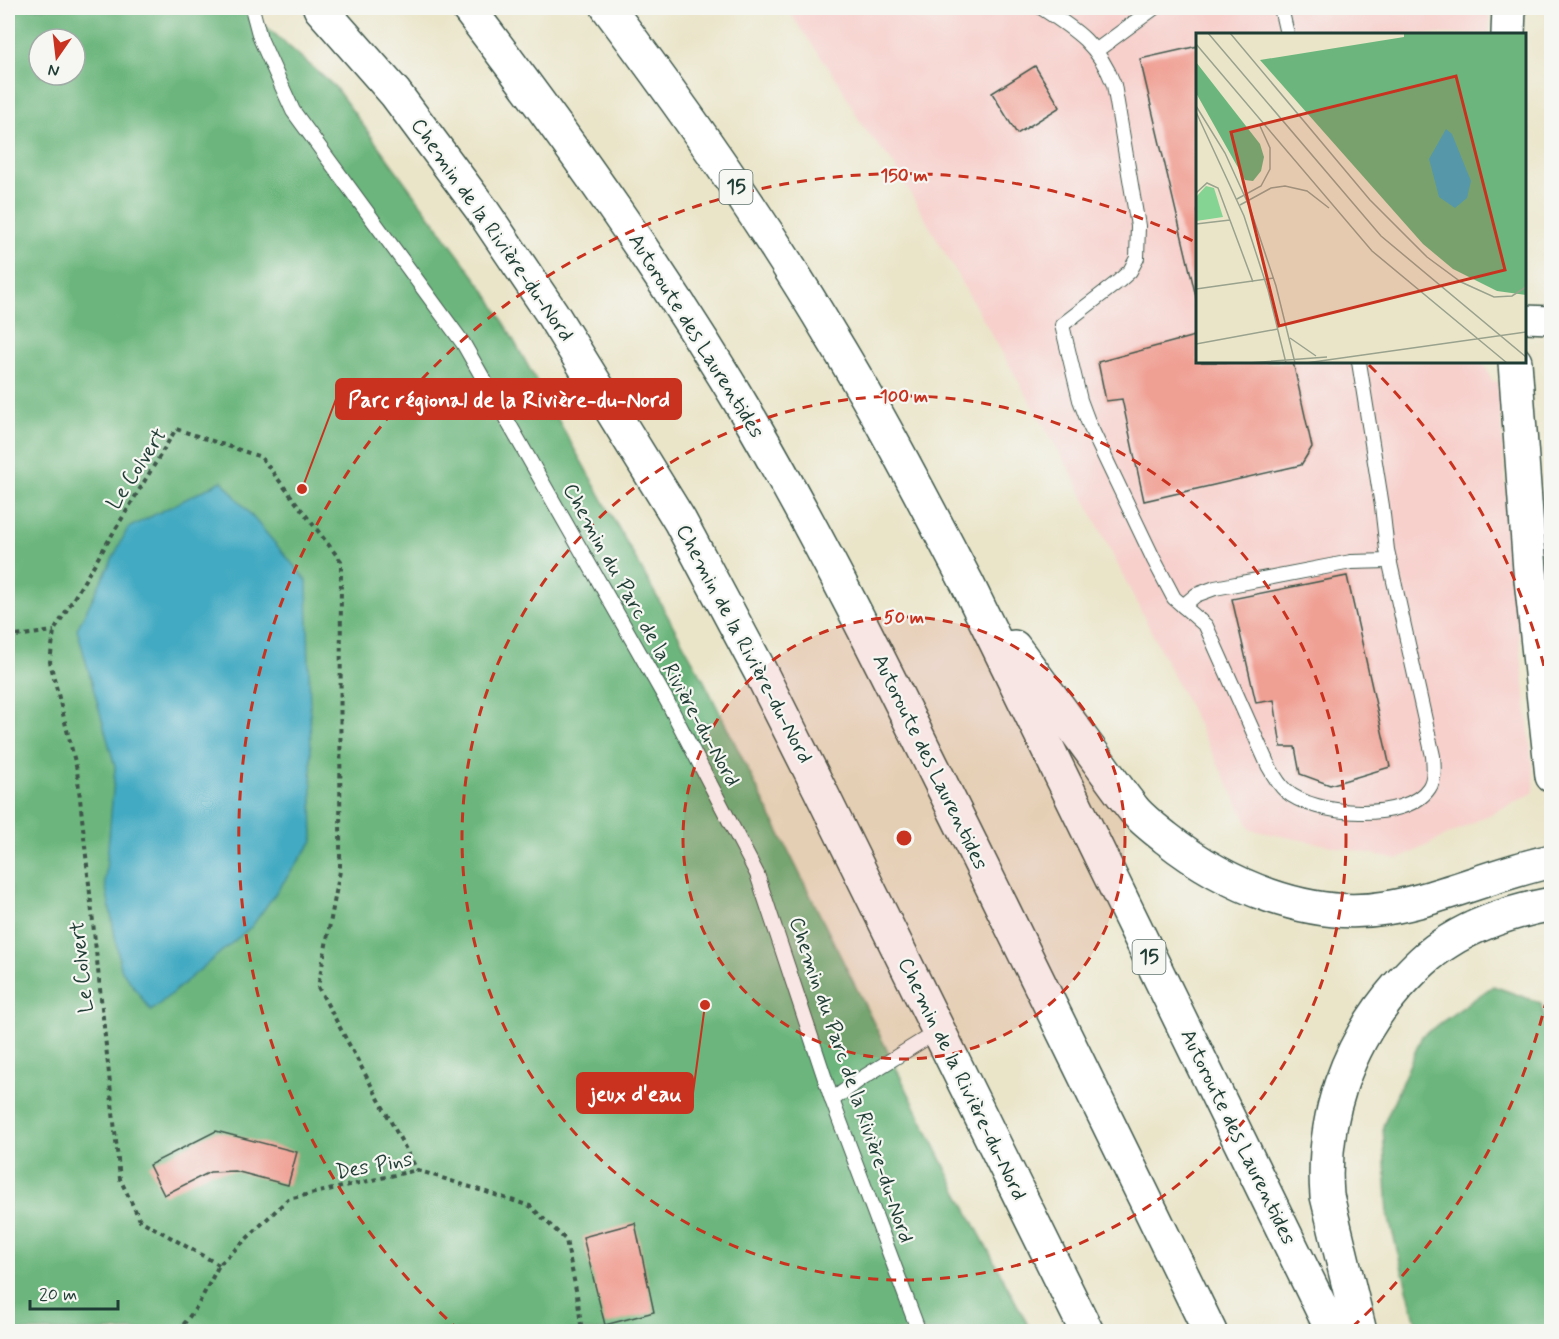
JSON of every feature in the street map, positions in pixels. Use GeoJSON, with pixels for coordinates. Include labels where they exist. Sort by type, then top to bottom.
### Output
{"type":"FeatureCollection","features":[{"type":"Feature","properties":{"kind":"main road","name":"Chemin de la Rivière-du-Nord"},"geometry":{"type":"LineString","coordinates":[[320,8],[374,66],[440,151],[551,312],[680,520],[760,671],[1087,1332]]}},
{"type":"Feature","properties":{"kind":"main road","name":"Autoroute des Laurentides"},"geometry":{"type":"LineString","coordinates":[[468,8],[567,140],[639,243],[700,337],[800,507],[915,732],[1210,1332]]}},
{"type":"Feature","properties":{"kind":"main road","name":"Autoroute des Laurentides"},"geometry":{"type":"LineString","coordinates":[[608,8],[686,115],[811,303],[876,414],[967,583],[1333,1332]]}},
{"type":"Feature","properties":{"kind":"main road"},"geometry":{"type":"LineString","coordinates":[[1508,33],[1509,8]]}},
{"type":"Feature","properties":{"kind":"main road"},"geometry":{"type":"LineString","coordinates":[[1515,363],[1529,558],[1551,776]]}},
{"type":"Feature","properties":{"kind":"main road"},"geometry":{"type":"LineString","coordinates":[[967,583],[1136,813],[1178,847],[1221,874],[1242,884],[1312,906],[1358,910],[1384,908],[1432,897],[1516,869],[1551,861]]}},
{"type":"Feature","properties":{"kind":"main road"},"geometry":{"type":"LineString","coordinates":[[1360,1332],[1327,1196],[1326,1173],[1327,1149],[1334,1105],[1350,1061],[1362,1035],[1377,1013],[1418,964],[1433,951],[1494,919],[1517,910],[1551,904]]}},
{"type":"Feature","properties":{"kind":"street"},"geometry":{"type":"LineString","coordinates":[[1526,319],[1551,320]]}},
{"type":"Feature","properties":{"kind":"lane","name":"Chemin du Parc de la Rivière-du-Nord"},"geometry":{"type":"LineString","coordinates":[[252,8],[260,38],[293,111],[463,343],[667,700],[757,874],[832,1100],[919,1332]]}},
{"type":"Feature","properties":{"kind":"lane"},"geometry":{"type":"LineString","coordinates":[[1042,8],[1087,39],[1104,61],[1113,85],[1138,226],[1137,258],[1130,271],[1062,325],[1080,400],[1089,424],[1174,598],[1206,626],[1278,783],[1287,792],[1302,800],[1331,809],[1356,813],[1398,808],[1411,803],[1429,788],[1434,769],[1389,561],[1359,363]]}},
{"type":"Feature","properties":{"kind":"lane"},"geometry":{"type":"LineString","coordinates":[[1096,51],[1154,8]]}},
{"type":"Feature","properties":{"kind":"lane"},"geometry":{"type":"LineString","coordinates":[[1281,8],[1287,33]]}},
{"type":"Feature","properties":{"kind":"lane"},"geometry":{"type":"LineString","coordinates":[[1183,606],[1196,595],[1215,588],[1351,562],[1389,561]]}},
{"type":"Feature","properties":{"kind":"lane"},"geometry":{"type":"LineString","coordinates":[[832,1100],[862,1078],[938,1031]]}},
{"type":"Feature","properties":{"kind":"path","name":"Le Colvert"},"geometry":{"type":"LineString","coordinates":[[219,1265],[140,1220],[120,1179],[77,770],[50,662],[54,631],[176,429],[261,457],[341,561],[340,870],[318,987],[417,1170]]}},
{"type":"Feature","properties":{"kind":"path"},"geometry":{"type":"LineString","coordinates":[[8,637],[54,631]]}},
{"type":"Feature","properties":{"kind":"path","name":"Des Pins"},"geometry":{"type":"LineString","coordinates":[[178,1332],[198,1305],[219,1265],[288,1199],[417,1170],[530,1206],[566,1240],[582,1332]]}},
{"type":"Feature","properties":{"kind":"path"},"geometry":{"type":"LineString","coordinates":[[726,1332],[733,1328]]}},
{"type":"Feature","properties":{"kind":"shaded area"},"geometry":{"type":"Polygon","coordinates":[[[786,8],[1489,8],[1489,33],[1196,33],[1196,363],[1480,363],[1486,367],[1492,382],[1498,381],[1509,533],[1534,784],[1533,793],[1399,859],[1251,830],[1072,474],[893,163],[863,127],[838,81],[786,8]]]}},
{"type":"Feature","properties":{"kind":"green space"},"geometry":{"type":"Polygon","coordinates":[[[8,8],[245,8],[335,87],[490,298],[704,681],[957,1191],[1031,1331],[8,1331],[8,8]]]}},
{"type":"Feature","properties":{"kind":"green space"},"geometry":{"type":"Polygon","coordinates":[[[1493,986],[1541,1003],[1551,1048],[1551,1331],[1421,1331],[1415,1319],[1388,1215],[1383,1126],[1422,1036],[1493,986]]]}},
{"type":"Feature","properties":{"kind":"water"},"geometry":{"type":"Polygon","coordinates":[[[222,481],[307,581],[313,841],[252,926],[151,1011],[121,969],[105,882],[115,767],[77,629],[128,528],[222,481]]]}},
{"type":"Feature","properties":{"kind":"building"},"geometry":{"type":"Polygon","coordinates":[[[1196,46],[1196,297],[1140,59],[1196,46]]]}},
{"type":"Feature","properties":{"kind":"building"},"geometry":{"type":"Polygon","coordinates":[[[1035,66],[1060,107],[1017,134],[992,93],[1035,66]]]}},
{"type":"Feature","properties":{"kind":"building"},"geometry":{"type":"Polygon","coordinates":[[[1196,336],[1196,363],[1293,363],[1312,447],[1301,465],[1144,501],[1122,399],[1106,401],[1098,362],[1196,336]]]}},
{"type":"Feature","properties":{"kind":"building"},"geometry":{"type":"Polygon","coordinates":[[[1347,576],[1390,767],[1330,785],[1300,774],[1295,747],[1281,747],[1274,700],[1256,703],[1232,599],[1347,576]]]}},
{"type":"Feature","properties":{"kind":"building"},"geometry":{"type":"Polygon","coordinates":[[[216,1131],[297,1152],[288,1185],[235,1171],[210,1172],[164,1195],[149,1165],[216,1131]]]}},
{"type":"Feature","properties":{"kind":"building"},"geometry":{"type":"Polygon","coordinates":[[[635,1223],[654,1312],[605,1325],[583,1237],[635,1223]]]}},
{"type":"Feature","properties":{"kind":"place","name":"Parc régional de la Rivière-du-Nord"},"geometry":{"type":"Point","coordinates":[302,489]}},
{"type":"Feature","properties":{"kind":"place","name":"jeux d'eau"},"geometry":{"type":"Point","coordinates":[705,1005]}}]}
